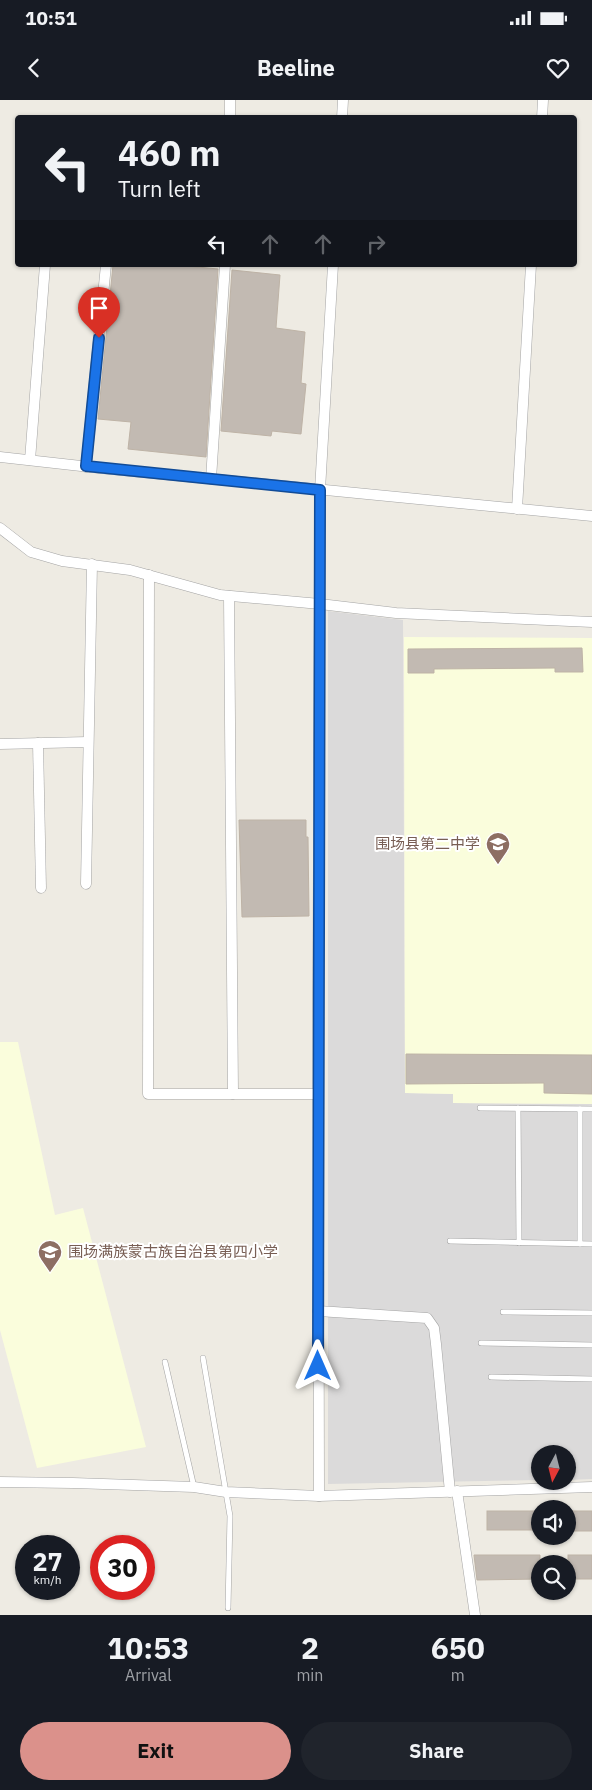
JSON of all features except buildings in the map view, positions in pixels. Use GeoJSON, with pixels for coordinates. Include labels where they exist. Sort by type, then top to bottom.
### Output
{"type":"FeatureCollection","features":[{"type":"Feature","properties":{"kind":"street"},"geometry":{"type":"LineString","coordinates":[[230,100],[230,115]]}},
{"type":"Feature","properties":{"kind":"street"},"geometry":{"type":"LineString","coordinates":[[342,115],[343,100]]}},
{"type":"Feature","properties":{"kind":"street"},"geometry":{"type":"LineString","coordinates":[[542,115],[543,100]]}},
{"type":"Feature","properties":{"kind":"street"},"geometry":{"type":"LineString","coordinates":[[30,460],[45,267]]}},
{"type":"Feature","properties":{"kind":"street"},"geometry":{"type":"LineString","coordinates":[[86,466],[106,267]]}},
{"type":"Feature","properties":{"kind":"street"},"geometry":{"type":"LineString","coordinates":[[211,479],[225,267]]}},
{"type":"Feature","properties":{"kind":"street"},"geometry":{"type":"LineString","coordinates":[[319,1496],[320,490],[333,267]]}},
{"type":"Feature","properties":{"kind":"street"},"geometry":{"type":"LineString","coordinates":[[517,509],[532,267]]}},
{"type":"Feature","properties":{"kind":"street"},"geometry":{"type":"LineString","coordinates":[[0,457],[592,516]]}},
{"type":"Feature","properties":{"kind":"street"},"geometry":{"type":"LineString","coordinates":[[0,528],[30,552],[62,561],[130,570],[220,595],[396,613],[592,622]]}},
{"type":"Feature","properties":{"kind":"street"},"geometry":{"type":"LineString","coordinates":[[86,884],[92,564]]}},
{"type":"Feature","properties":{"kind":"street"},"geometry":{"type":"LineString","coordinates":[[150,575],[148,1094],[318,1094]]}},
{"type":"Feature","properties":{"kind":"street"},"geometry":{"type":"LineString","coordinates":[[229,596],[233,1094]]}},
{"type":"Feature","properties":{"kind":"street"},"geometry":{"type":"LineString","coordinates":[[0,744],[88,742]]}},
{"type":"Feature","properties":{"kind":"street"},"geometry":{"type":"LineString","coordinates":[[38,743],[41,888]]}},
{"type":"Feature","properties":{"kind":"street"},"geometry":{"type":"LineString","coordinates":[[318,1311],[428,1318],[434,1328],[454,1491],[475,1615]]}},
{"type":"Feature","properties":{"kind":"street"},"geometry":{"type":"LineString","coordinates":[[0,1481],[194,1487],[226,1492],[319,1496],[592,1487]]}},
{"type":"Feature","properties":{"kind":"lane"},"geometry":{"type":"LineString","coordinates":[[480,1108],[592,1109]]}},
{"type":"Feature","properties":{"kind":"lane"},"geometry":{"type":"LineString","coordinates":[[518,1108],[519,1242]]}},
{"type":"Feature","properties":{"kind":"lane"},"geometry":{"type":"LineString","coordinates":[[580,1109],[580,1244]]}},
{"type":"Feature","properties":{"kind":"lane"},"geometry":{"type":"LineString","coordinates":[[450,1241],[592,1244]]}},
{"type":"Feature","properties":{"kind":"lane"},"geometry":{"type":"LineString","coordinates":[[503,1312],[592,1313]]}},
{"type":"Feature","properties":{"kind":"lane"},"geometry":{"type":"LineString","coordinates":[[480,1343],[592,1345]]}},
{"type":"Feature","properties":{"kind":"lane"},"geometry":{"type":"LineString","coordinates":[[202,1358],[230,1516],[228,1608]]}},
{"type":"Feature","properties":{"kind":"lane"},"geometry":{"type":"LineString","coordinates":[[165,1362],[194,1487]]}},
{"type":"Feature","properties":{"kind":"lane"},"geometry":{"type":"LineString","coordinates":[[492,1377],[592,1379]]}},
{"type":"Feature","properties":{"kind":"shaded area"},"geometry":{"type":"Polygon","coordinates":[[[328,611],[403,620],[405,1093],[453,1094],[453,1103],[592,1104],[592,1479],[576,1480],[576,1445],[531,1445],[531,1480],[328,1484],[328,611]]]}},
{"type":"Feature","properties":{"kind":"shaded area","name":"围场县第二中学"},"geometry":{"type":"Polygon","coordinates":[[[404,637],[592,638],[592,1104],[453,1103],[453,1094],[405,1093],[404,637]]]}},
{"type":"Feature","properties":{"kind":"shaded area","name":"围场满族蒙古族自治县第四小学"},"geometry":{"type":"Polygon","coordinates":[[[0,1042],[18,1042],[55,1215],[83,1208],[146,1447],[37,1468],[0,1330],[0,1042]]]}},
{"type":"Feature","properties":{"kind":"place","name":"围场县第二中学"},"geometry":{"type":"Point","coordinates":[498,865]}},
{"type":"Feature","properties":{"kind":"place","name":"围场满族蒙古族自治县第四小学"},"geometry":{"type":"Point","coordinates":[50,1273]}},
{"type":"Feature","properties":{"kind":"route"},"geometry":{"type":"LineString","coordinates":[[99,338],[86,466],[320,490],[318,1366]]}}]}
